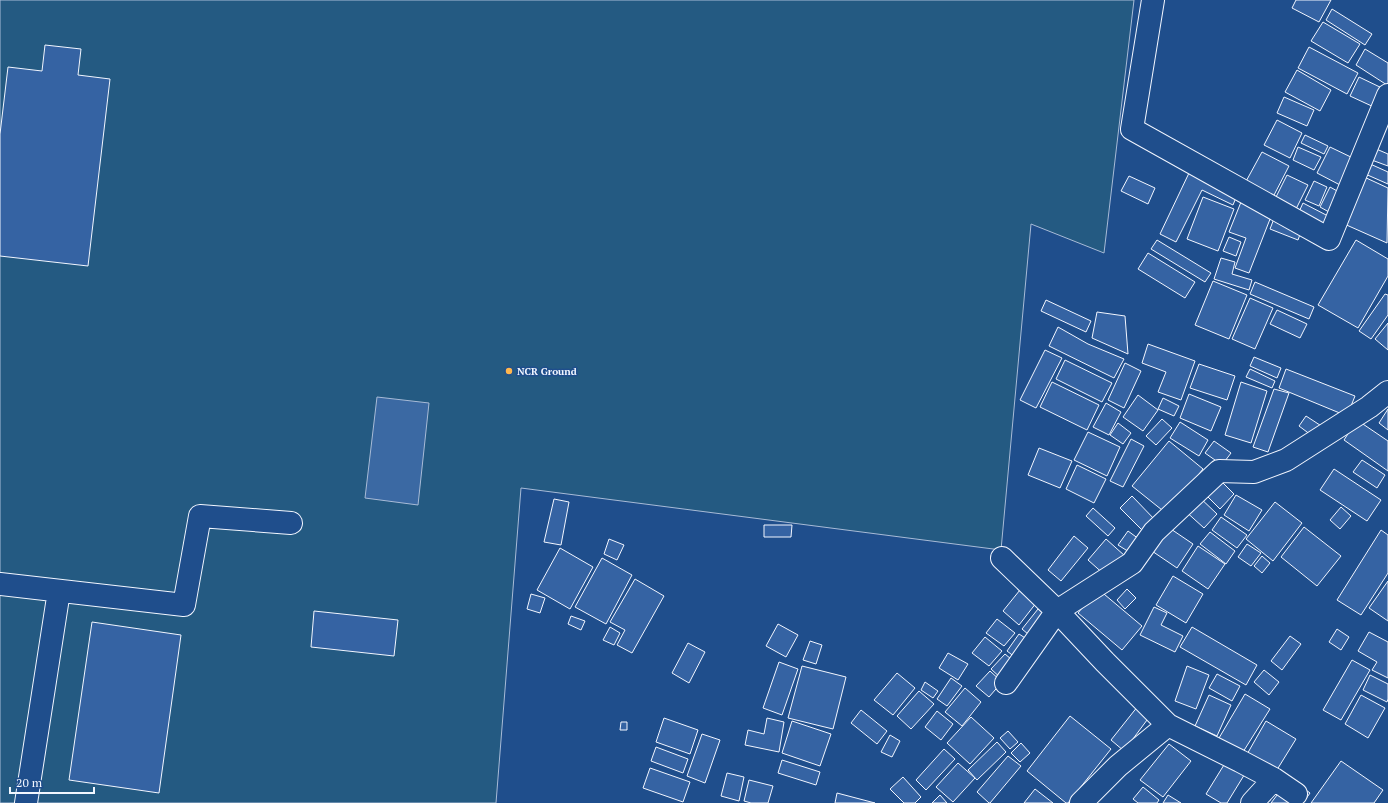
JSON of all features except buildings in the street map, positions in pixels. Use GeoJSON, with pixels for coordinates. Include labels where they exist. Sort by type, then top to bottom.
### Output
{"type":"FeatureCollection","features":[{"type":"Feature","properties":{"kind":"street"},"geometry":{"type":"LineString","coordinates":[[1153,0],[1132,129],[1329,239],[1388,95]]}},
{"type":"Feature","properties":{"kind":"street"},"geometry":{"type":"LineString","coordinates":[[1006,684],[1057,611],[1132,564],[1154,532],[1219,471],[1254,472],[1286,460],[1369,407],[1388,392]]}},
{"type":"Feature","properties":{"kind":"street"},"geometry":{"type":"LineString","coordinates":[[0,584],[184,605],[200,516],[291,523]]}},
{"type":"Feature","properties":{"kind":"street"},"geometry":{"type":"LineString","coordinates":[[1002,558],[1057,611],[1168,726],[1274,779],[1296,794]]}},
{"type":"Feature","properties":{"kind":"street"},"geometry":{"type":"LineString","coordinates":[[26,803],[59,591]]}},
{"type":"Feature","properties":{"kind":"street"},"geometry":{"type":"LineString","coordinates":[[1081,803],[1118,766],[1168,726]]}},
{"type":"Feature","properties":{"kind":"street"},"geometry":{"type":"LineString","coordinates":[[1252,803],[1274,779]]}},
{"type":"Feature","properties":{"kind":"shaded area","name":"NCR Ground"},"geometry":{"type":"Polygon","coordinates":[[[0,0],[1134,0],[1104,253],[1031,224],[1001,550],[521,488],[496,803],[0,803],[0,0]]]}},
{"type":"Feature","properties":{"kind":"shaded area"},"geometry":{"type":"Polygon","coordinates":[[[377,397],[429,403],[418,505],[365,498],[377,397]]]}},
{"type":"Feature","properties":{"kind":"place","name":"NCR Ground"},"geometry":{"type":"Point","coordinates":[509,371]}}]}
